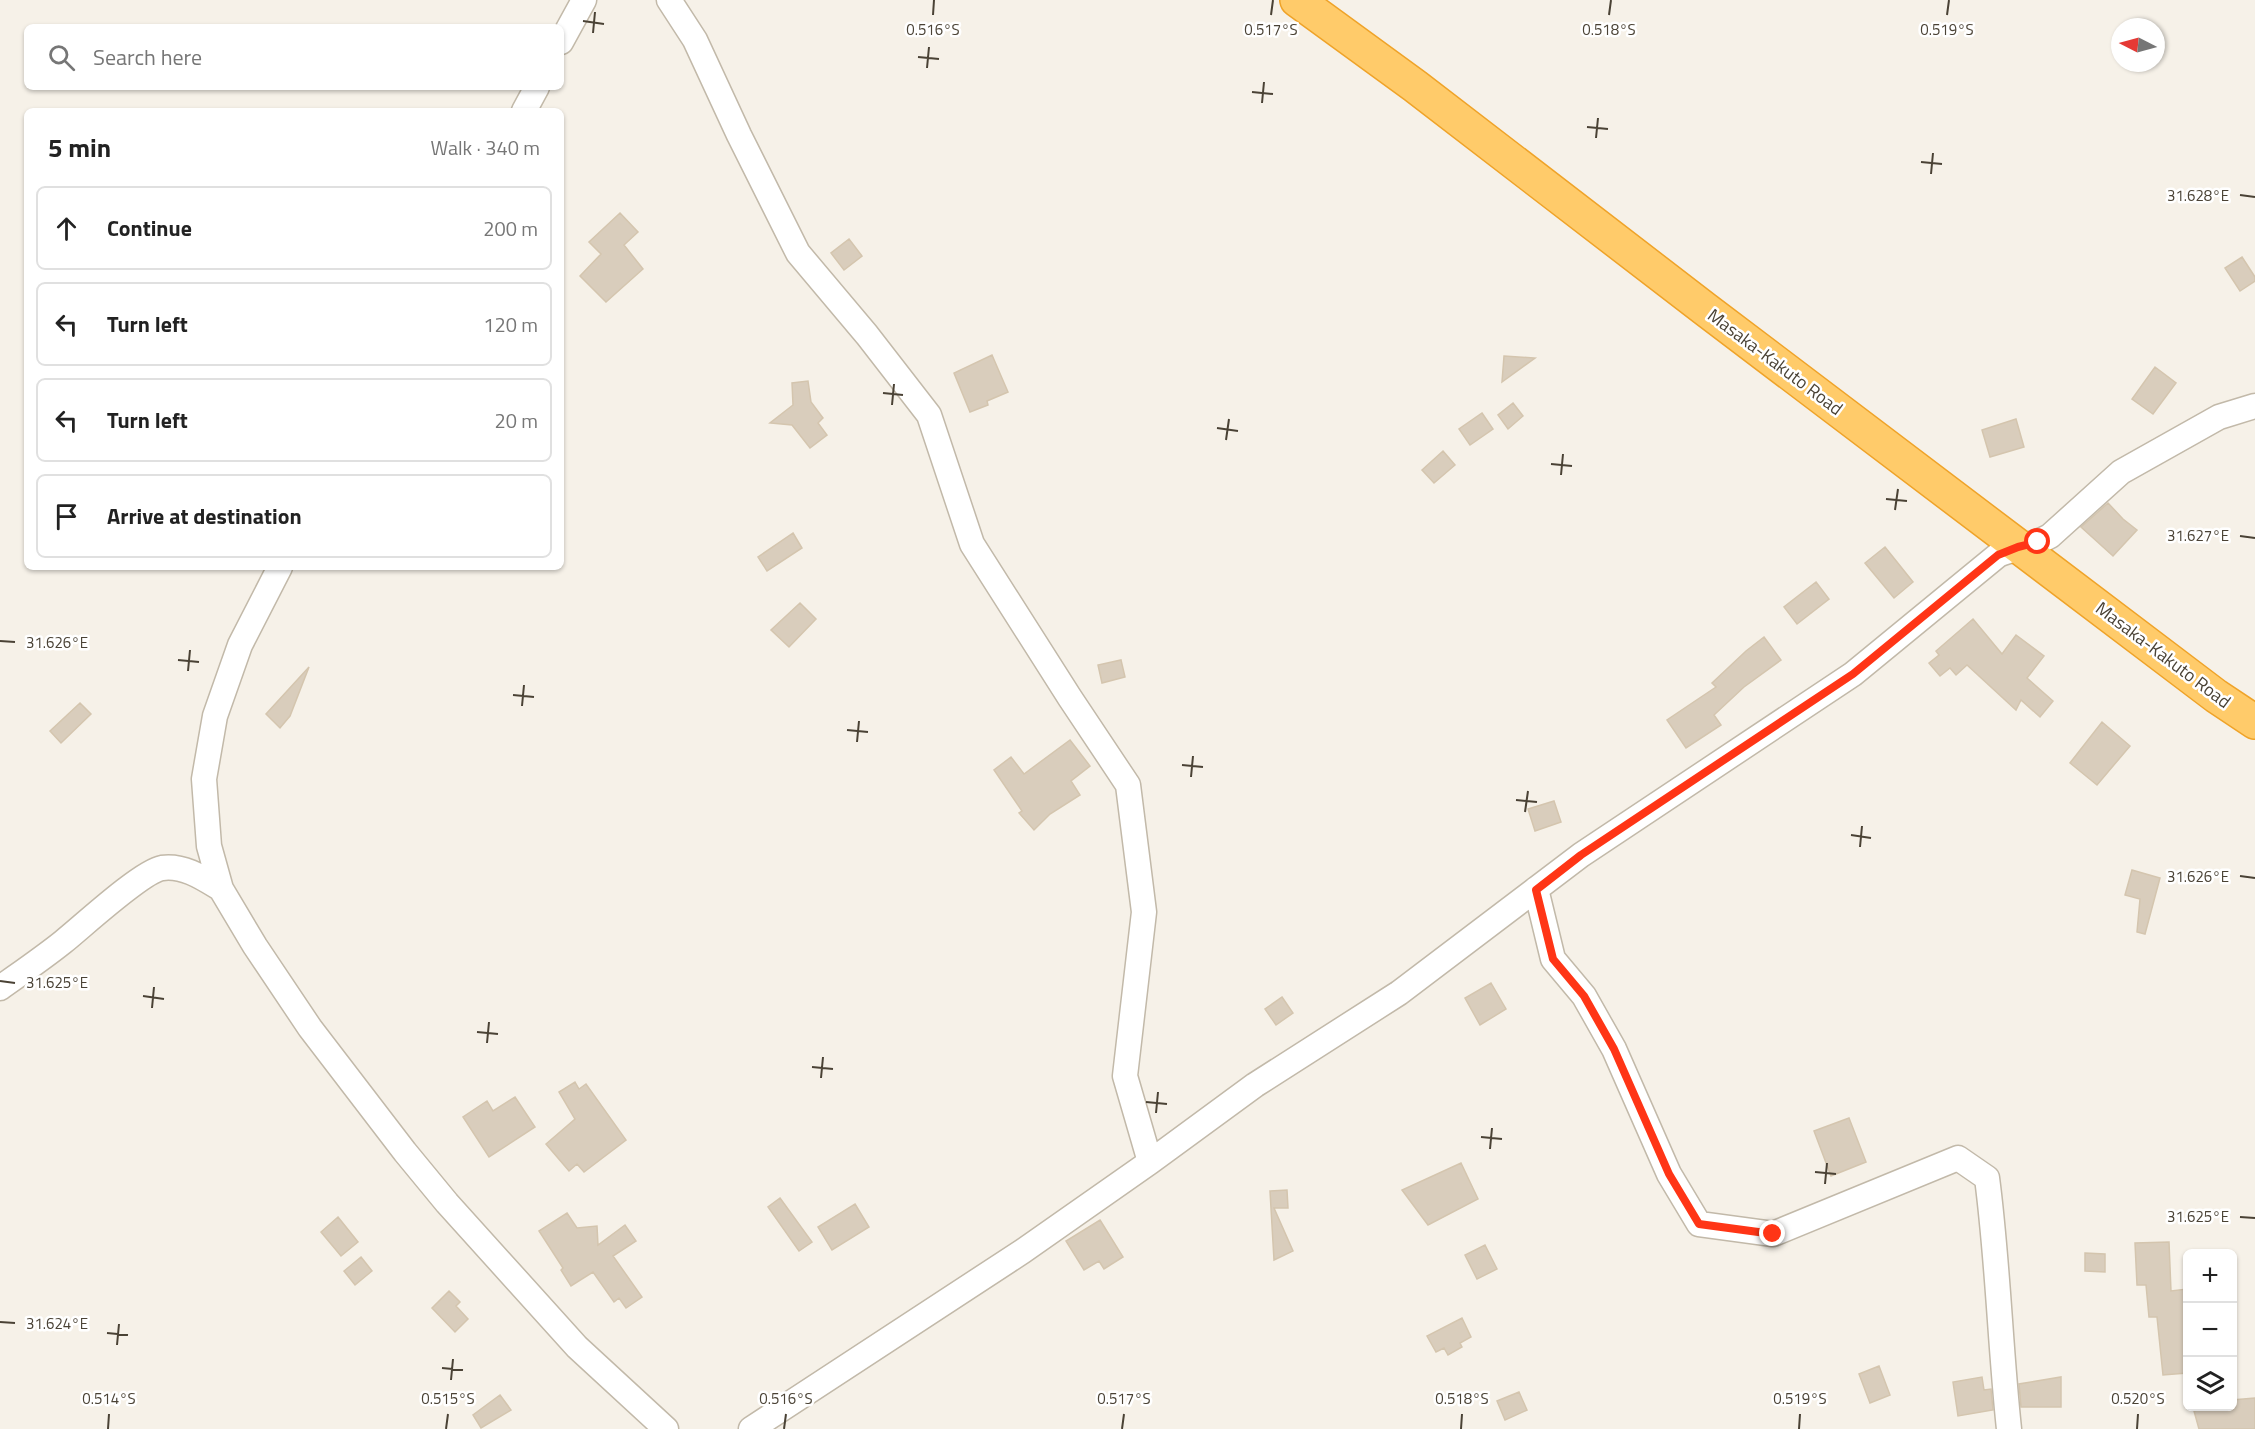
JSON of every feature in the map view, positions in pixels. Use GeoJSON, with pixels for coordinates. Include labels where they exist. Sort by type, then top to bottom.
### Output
{"type":"FeatureCollection","features":[{"type":"Feature","properties":{"kind":"highway","name":"Masaka-Kakuto Road"},"geometry":{"type":"LineString","coordinates":[[1296,0],[1415,86],[2018,547],[2216,696],[2255,722]]}},
{"type":"Feature","properties":{"kind":"street"},"geometry":{"type":"LineString","coordinates":[[564,37],[585,0]]}},
{"type":"Feature","properties":{"kind":"street"},"geometry":{"type":"LineString","coordinates":[[669,0],[695,40],[798,253],[867,335],[929,415],[972,544],[1128,785],[1144,912],[1125,1076],[1150,1162]]}},
{"type":"Feature","properties":{"kind":"street"},"geometry":{"type":"LineString","coordinates":[[526,108],[535,90]]}},
{"type":"Feature","properties":{"kind":"street"},"geometry":{"type":"LineString","coordinates":[[751,1429],[1023,1251],[1255,1085],[1399,993],[1581,855],[1853,674],[1998,555],[2050,536],[2121,472],[2219,417],[2255,406]]}},
{"type":"Feature","properties":{"kind":"street"},"geometry":{"type":"LineString","coordinates":[[278,570],[240,645],[213,727],[204,779],[209,846],[221,889],[255,946],[310,1028],[433,1186],[578,1347],[666,1429]]}},
{"type":"Feature","properties":{"kind":"street"},"geometry":{"type":"LineString","coordinates":[[0,988],[61,944],[140,878],[161,868],[181,869],[194,873],[221,889]]}},
{"type":"Feature","properties":{"kind":"street"},"geometry":{"type":"LineString","coordinates":[[1536,890],[1553,959],[1584,996],[1614,1049],[1669,1174],[1699,1224],[1773,1234],[1958,1158],[1988,1178],[2009,1429]]}},
{"type":"Feature","properties":{"kind":"building"},"geometry":{"type":"Polygon","coordinates":[[[620,213],[638,232],[624,245],[643,269],[606,302],[580,276],[601,254],[589,242],[620,213]]]}},
{"type":"Feature","properties":{"kind":"building"},"geometry":{"type":"Polygon","coordinates":[[[849,239],[862,256],[844,270],[831,253],[849,239]]]}},
{"type":"Feature","properties":{"kind":"building"},"geometry":{"type":"Polygon","coordinates":[[[2242,257],[2255,277],[2255,281],[2240,291],[2225,268],[2242,257]]]}},
{"type":"Feature","properties":{"kind":"building"},"geometry":{"type":"Polygon","coordinates":[[[992,355],[1008,392],[987,401],[988,405],[970,412],[954,373],[992,355]]]}},
{"type":"Feature","properties":{"kind":"building"},"geometry":{"type":"Polygon","coordinates":[[[1504,356],[1535,358],[1502,382],[1504,356]]]}},
{"type":"Feature","properties":{"kind":"building"},"geometry":{"type":"Polygon","coordinates":[[[2155,367],[2176,383],[2153,414],[2132,399],[2155,367]]]}},
{"type":"Feature","properties":{"kind":"building"},"geometry":{"type":"Polygon","coordinates":[[[808,381],[811,402],[823,418],[818,423],[827,435],[810,448],[792,425],[770,423],[793,405],[792,383],[808,381]]]}},
{"type":"Feature","properties":{"kind":"building"},"geometry":{"type":"Polygon","coordinates":[[[1513,403],[1523,416],[1508,429],[1498,415],[1513,403]]]}},
{"type":"Feature","properties":{"kind":"building"},"geometry":{"type":"Polygon","coordinates":[[[1482,413],[1493,429],[1470,445],[1459,429],[1482,413]]]}},
{"type":"Feature","properties":{"kind":"building"},"geometry":{"type":"Polygon","coordinates":[[[2016,419],[2024,447],[1990,457],[1982,430],[2016,419]]]}},
{"type":"Feature","properties":{"kind":"building"},"geometry":{"type":"Polygon","coordinates":[[[1443,451],[1455,465],[1434,483],[1422,470],[1443,451]]]}},
{"type":"Feature","properties":{"kind":"building"},"geometry":{"type":"Polygon","coordinates":[[[2108,503],[2137,530],[2113,556],[2081,527],[2108,503]]]}},
{"type":"Feature","properties":{"kind":"building"},"geometry":{"type":"Polygon","coordinates":[[[793,533],[802,548],[767,571],[758,557],[793,533]]]}},
{"type":"Feature","properties":{"kind":"building"},"geometry":{"type":"Polygon","coordinates":[[[1885,547],[1913,582],[1894,598],[1865,563],[1885,547]]]}},
{"type":"Feature","properties":{"kind":"building"},"geometry":{"type":"Polygon","coordinates":[[[1816,582],[1829,599],[1797,624],[1784,607],[1816,582]]]}},
{"type":"Feature","properties":{"kind":"building"},"geometry":{"type":"Polygon","coordinates":[[[800,603],[816,619],[789,647],[771,630],[800,603]]]}},
{"type":"Feature","properties":{"kind":"building"},"geometry":{"type":"Polygon","coordinates":[[[1973,619],[2002,654],[2016,635],[2044,656],[2027,678],[2053,701],[2040,717],[2021,700],[2016,710],[1967,665],[1956,675],[1950,668],[1940,676],[1929,663],[1939,655],[1936,651],[1973,619]]]}},
{"type":"Feature","properties":{"kind":"building"},"geometry":{"type":"Polygon","coordinates":[[[1764,637],[1781,660],[1744,687],[1714,715],[1721,725],[1686,748],[1667,720],[1716,687],[1712,683],[1764,637]]]}},
{"type":"Feature","properties":{"kind":"building"},"geometry":{"type":"Polygon","coordinates":[[[1121,660],[1125,677],[1102,683],[1098,665],[1121,660]]]}},
{"type":"Feature","properties":{"kind":"building"},"geometry":{"type":"Polygon","coordinates":[[[309,667],[290,716],[280,728],[266,714],[309,667]]]}},
{"type":"Feature","properties":{"kind":"building"},"geometry":{"type":"Polygon","coordinates":[[[80,703],[91,714],[61,743],[50,731],[80,703]]]}},
{"type":"Feature","properties":{"kind":"building"},"geometry":{"type":"Polygon","coordinates":[[[2102,722],[2130,746],[2097,785],[2070,763],[2102,722]]]}},
{"type":"Feature","properties":{"kind":"building"},"geometry":{"type":"Polygon","coordinates":[[[1070,740],[1090,766],[1071,781],[1080,795],[1050,814],[1034,830],[1019,813],[1022,811],[994,770],[1011,757],[1024,774],[1070,740]]]}},
{"type":"Feature","properties":{"kind":"building"},"geometry":{"type":"Polygon","coordinates":[[[1554,801],[1561,822],[1535,831],[1528,809],[1554,801]]]}},
{"type":"Feature","properties":{"kind":"building"},"geometry":{"type":"Polygon","coordinates":[[[2132,870],[2160,878],[2145,934],[2137,932],[2140,899],[2125,895],[2132,870]]]}},
{"type":"Feature","properties":{"kind":"building"},"geometry":{"type":"Polygon","coordinates":[[[1491,983],[1506,1009],[1480,1025],[1465,998],[1491,983]]]}},
{"type":"Feature","properties":{"kind":"building"},"geometry":{"type":"Polygon","coordinates":[[[1282,997],[1293,1013],[1276,1025],[1265,1009],[1282,997]]]}},
{"type":"Feature","properties":{"kind":"building"},"geometry":{"type":"Polygon","coordinates":[[[575,1082],[579,1089],[586,1084],[626,1140],[584,1172],[577,1164],[569,1171],[546,1144],[575,1119],[559,1092],[575,1082]]]}},
{"type":"Feature","properties":{"kind":"building"},"geometry":{"type":"Polygon","coordinates":[[[515,1097],[535,1127],[489,1157],[463,1117],[487,1101],[493,1111],[515,1097]]]}},
{"type":"Feature","properties":{"kind":"building"},"geometry":{"type":"Polygon","coordinates":[[[1849,1118],[1866,1162],[1831,1176],[1814,1131],[1849,1118]]]}},
{"type":"Feature","properties":{"kind":"building"},"geometry":{"type":"Polygon","coordinates":[[[1461,1163],[1478,1199],[1428,1225],[1402,1190],[1461,1163]]]}},
{"type":"Feature","properties":{"kind":"building"},"geometry":{"type":"Polygon","coordinates":[[[1287,1190],[1288,1208],[1274,1208],[1293,1251],[1274,1260],[1270,1191],[1287,1190]]]}},
{"type":"Feature","properties":{"kind":"building"},"geometry":{"type":"Polygon","coordinates":[[[780,1198],[812,1242],[799,1251],[768,1207],[780,1198]]]}},
{"type":"Feature","properties":{"kind":"building"},"geometry":{"type":"Polygon","coordinates":[[[855,1204],[869,1227],[832,1250],[818,1227],[855,1204]]]}},
{"type":"Feature","properties":{"kind":"building"},"geometry":{"type":"Polygon","coordinates":[[[567,1213],[577,1228],[597,1226],[598,1245],[625,1225],[636,1241],[613,1256],[642,1297],[626,1308],[619,1298],[614,1302],[593,1272],[571,1286],[561,1270],[563,1268],[539,1231],[567,1213]]]}},
{"type":"Feature","properties":{"kind":"building"},"geometry":{"type":"Polygon","coordinates":[[[338,1217],[358,1242],[341,1256],[321,1232],[338,1217]]]}},
{"type":"Feature","properties":{"kind":"building"},"geometry":{"type":"Polygon","coordinates":[[[1100,1220],[1123,1257],[1104,1269],[1099,1261],[1084,1270],[1066,1241],[1100,1220]]]}},
{"type":"Feature","properties":{"kind":"building"},"geometry":{"type":"Polygon","coordinates":[[[2169,1242],[2171,1291],[2183,1290],[2183,1373],[2163,1375],[2157,1317],[2149,1317],[2146,1285],[2137,1285],[2135,1243],[2169,1242]]]}},
{"type":"Feature","properties":{"kind":"building"},"geometry":{"type":"Polygon","coordinates":[[[1485,1245],[1497,1269],[1477,1279],[1465,1255],[1485,1245]]]}},
{"type":"Feature","properties":{"kind":"building"},"geometry":{"type":"Polygon","coordinates":[[[2085,1253],[2105,1254],[2105,1272],[2085,1271],[2085,1253]]]}},
{"type":"Feature","properties":{"kind":"building"},"geometry":{"type":"Polygon","coordinates":[[[361,1257],[372,1271],[355,1285],[344,1271],[361,1257]]]}},
{"type":"Feature","properties":{"kind":"building"},"geometry":{"type":"Polygon","coordinates":[[[449,1291],[460,1302],[456,1306],[468,1319],[455,1332],[432,1308],[449,1291]]]}},
{"type":"Feature","properties":{"kind":"building"},"geometry":{"type":"Polygon","coordinates":[[[1462,1318],[1471,1337],[1460,1343],[1462,1347],[1448,1355],[1444,1348],[1436,1352],[1427,1336],[1462,1318]]]}},
{"type":"Feature","properties":{"kind":"building"},"geometry":{"type":"Polygon","coordinates":[[[1879,1366],[1890,1395],[1870,1403],[1859,1374],[1879,1366]]]}},
{"type":"Feature","properties":{"kind":"building"},"geometry":{"type":"Polygon","coordinates":[[[1982,1377],[1984,1390],[1991,1389],[1993,1410],[1958,1416],[1953,1382],[1982,1377]]]}},
{"type":"Feature","properties":{"kind":"building"},"geometry":{"type":"Polygon","coordinates":[[[2061,1377],[2061,1407],[2021,1407],[2019,1384],[2061,1377]]]}},
{"type":"Feature","properties":{"kind":"building"},"geometry":{"type":"Polygon","coordinates":[[[1519,1392],[1527,1410],[1505,1420],[1497,1401],[1519,1392]]]}},
{"type":"Feature","properties":{"kind":"building"},"geometry":{"type":"Polygon","coordinates":[[[500,1395],[511,1410],[481,1428],[473,1415],[500,1395]]]}},
{"type":"Feature","properties":{"kind":"building"},"geometry":{"type":"Polygon","coordinates":[[[2255,1398],[2255,1429],[2199,1429],[2194,1411],[2237,1411],[2237,1400],[2255,1398]]]}},
{"type":"Feature","properties":{"kind":"route"},"geometry":{"type":"LineString","coordinates":[[1773,1234],[1699,1224],[1669,1174],[1614,1049],[1584,996],[1553,959],[1536,890],[1581,855],[1853,674],[1998,555],[2038,542]]}}]}
